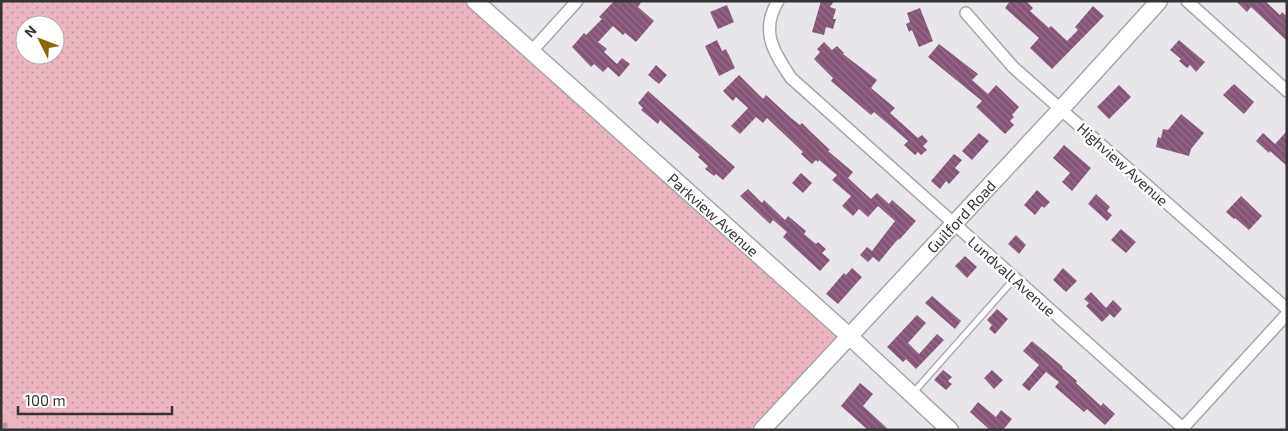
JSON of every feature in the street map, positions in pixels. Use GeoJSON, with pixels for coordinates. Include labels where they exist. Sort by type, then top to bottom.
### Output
{"type":"FeatureCollection","features":[{"type":"Feature","properties":{"kind":"street","name":"Parkview Avenue"},"geometry":{"type":"LineString","coordinates":[[475,1],[849,336],[950,430]]}},
{"type":"Feature","properties":{"kind":"street"},"geometry":{"type":"LineString","coordinates":[[531,52],[576,1]]}},
{"type":"Feature","properties":{"kind":"street","name":"Lundvall Avenue"},"geometry":{"type":"LineString","coordinates":[[778,1],[773,10],[768,30],[775,54],[791,78],[1183,429]]}},
{"type":"Feature","properties":{"kind":"street","name":"Guilford Road"},"geometry":{"type":"LineString","coordinates":[[762,430],[1061,109],[1158,1]]}},
{"type":"Feature","properties":{"kind":"street"},"geometry":{"type":"LineString","coordinates":[[1187,1],[1287,91]]}},
{"type":"Feature","properties":{"kind":"street","name":"Highview Avenue"},"geometry":{"type":"LineString","coordinates":[[966,13],[1013,67],[1287,309]]}},
{"type":"Feature","properties":{"kind":"street"},"geometry":{"type":"LineString","coordinates":[[1183,429],[1287,314]]}},
{"type":"Feature","properties":{"kind":"lane"},"geometry":{"type":"LineString","coordinates":[[912,395],[1015,278]]}},
{"type":"Feature","properties":{"kind":"green space"},"geometry":{"type":"Polygon","coordinates":[[[1,1],[465,1],[841,333],[753,430],[26,430],[1,408],[1,1]]]}},
{"type":"Feature","properties":{"kind":"green space"},"geometry":{"type":"Polygon","coordinates":[[[1,408],[26,430],[1,430],[1,408]]]}},
{"type":"Feature","properties":{"kind":"building"},"geometry":{"type":"Polygon","coordinates":[[[614,1],[642,1],[638,7],[654,21],[636,42],[625,33],[623,35],[613,26],[598,42],[607,49],[604,52],[617,64],[622,58],[630,64],[619,77],[608,67],[603,72],[594,64],[591,67],[572,47],[584,33],[586,35],[602,19],[599,17],[614,1]]]}},
{"type":"Feature","properties":{"kind":"building"},"geometry":{"type":"Polygon","coordinates":[[[821,1],[834,1],[830,7],[836,9],[833,29],[826,27],[824,35],[812,32],[821,1]]]}},
{"type":"Feature","properties":{"kind":"building"},"geometry":{"type":"Polygon","coordinates":[[[1010,1],[1026,1],[1033,8],[1030,11],[1049,28],[1051,26],[1067,41],[1078,30],[1075,27],[1093,6],[1104,16],[1052,69],[1030,48],[1039,38],[1005,8],[1010,1]]]}},
{"type":"Feature","properties":{"kind":"building"},"geometry":{"type":"Polygon","coordinates":[[[1236,1],[1265,1],[1280,15],[1282,12],[1287,17],[1287,41],[1251,7],[1247,12],[1236,1]]]}},
{"type":"Feature","properties":{"kind":"building"},"geometry":{"type":"Polygon","coordinates":[[[727,5],[734,22],[718,29],[710,12],[727,5]]]}},
{"type":"Feature","properties":{"kind":"building"},"geometry":{"type":"Polygon","coordinates":[[[920,8],[933,41],[919,47],[912,30],[909,32],[906,24],[910,22],[907,13],[920,8]]]}},
{"type":"Feature","properties":{"kind":"building"},"geometry":{"type":"Polygon","coordinates":[[[717,40],[722,51],[726,49],[735,68],[719,76],[705,46],[717,40]]]}},
{"type":"Feature","properties":{"kind":"building"},"geometry":{"type":"Polygon","coordinates":[[[1179,40],[1205,62],[1196,72],[1190,65],[1187,68],[1179,61],[1181,59],[1170,50],[1179,40]]]}},
{"type":"Feature","properties":{"kind":"building"},"geometry":{"type":"Polygon","coordinates":[[[824,42],[832,50],[837,46],[843,54],[877,80],[871,88],[895,108],[890,113],[918,138],[922,135],[928,141],[923,146],[927,150],[921,155],[918,152],[915,155],[904,145],[908,141],[874,112],[871,115],[831,81],[833,78],[814,59],[820,52],[817,49],[824,42]]]}},
{"type":"Feature","properties":{"kind":"building"},"geometry":{"type":"Polygon","coordinates":[[[939,44],[978,74],[972,80],[988,94],[996,85],[1019,107],[1012,115],[1014,117],[1010,121],[1014,125],[1005,134],[976,107],[982,101],[928,57],[939,44]]]}},
{"type":"Feature","properties":{"kind":"building"},"geometry":{"type":"Polygon","coordinates":[[[656,65],[667,75],[659,84],[648,75],[656,65]]]}},
{"type":"Feature","properties":{"kind":"building"},"geometry":{"type":"Polygon","coordinates":[[[739,75],[763,99],[766,95],[800,125],[802,123],[830,150],[828,151],[853,172],[848,178],[871,199],[877,193],[889,204],[892,200],[916,221],[879,262],[873,257],[868,262],[860,255],[867,247],[872,251],[895,221],[878,206],[868,217],[859,209],[853,216],[842,206],[851,196],[832,180],[837,175],[819,160],[812,164],[801,154],[803,152],[767,118],[763,123],[756,117],[740,134],[731,126],[748,108],[736,97],[733,101],[723,91],[739,75]]]}},
{"type":"Feature","properties":{"kind":"building"},"geometry":{"type":"Polygon","coordinates":[[[1234,84],[1254,102],[1244,114],[1223,95],[1234,84]]]}},
{"type":"Feature","properties":{"kind":"building"},"geometry":{"type":"Polygon","coordinates":[[[1119,85],[1131,97],[1109,119],[1097,107],[1119,85]]]}},
{"type":"Feature","properties":{"kind":"building"},"geometry":{"type":"Polygon","coordinates":[[[648,91],[735,167],[723,180],[705,169],[708,166],[698,157],[700,155],[660,120],[658,124],[641,110],[643,108],[638,103],[648,91]]]}},
{"type":"Feature","properties":{"kind":"building"},"geometry":{"type":"Polygon","coordinates":[[[1181,114],[1204,133],[1191,149],[1189,156],[1156,147],[1158,137],[1161,138],[1163,129],[1168,130],[1181,114]]]}},
{"type":"Feature","properties":{"kind":"building"},"geometry":{"type":"Polygon","coordinates":[[[1287,131],[1287,166],[1256,141],[1263,133],[1275,144],[1287,131]]]}},
{"type":"Feature","properties":{"kind":"building"},"geometry":{"type":"Polygon","coordinates":[[[979,133],[989,141],[972,160],[962,151],[979,133]]]}},
{"type":"Feature","properties":{"kind":"building"},"geometry":{"type":"Polygon","coordinates":[[[1064,145],[1091,168],[1072,191],[1062,182],[1070,173],[1053,158],[1064,145]]]}},
{"type":"Feature","properties":{"kind":"building"},"geometry":{"type":"Polygon","coordinates":[[[954,154],[962,160],[955,168],[960,172],[949,184],[946,181],[940,189],[931,181],[954,154]]]}},
{"type":"Feature","properties":{"kind":"building"},"geometry":{"type":"Polygon","coordinates":[[[801,173],[812,183],[803,193],[792,183],[801,173]]]}},
{"type":"Feature","properties":{"kind":"building"},"geometry":{"type":"Polygon","coordinates":[[[748,189],[762,203],[764,200],[785,220],[788,216],[806,231],[804,234],[816,244],[818,242],[826,249],[822,253],[830,260],[820,271],[783,237],[787,232],[773,220],[770,224],[740,196],[748,189]]]}},
{"type":"Feature","properties":{"kind":"building"},"geometry":{"type":"Polygon","coordinates":[[[1037,190],[1050,202],[1044,208],[1042,206],[1035,215],[1024,205],[1037,190]]]}},
{"type":"Feature","properties":{"kind":"building"},"geometry":{"type":"Polygon","coordinates":[[[1096,194],[1110,207],[1107,211],[1112,215],[1107,221],[1088,204],[1096,194]]]}},
{"type":"Feature","properties":{"kind":"building"},"geometry":{"type":"Polygon","coordinates":[[[1241,196],[1262,216],[1249,230],[1226,212],[1241,196]]]}},
{"type":"Feature","properties":{"kind":"building"},"geometry":{"type":"Polygon","coordinates":[[[1121,229],[1136,242],[1126,253],[1111,240],[1121,229]]]}},
{"type":"Feature","properties":{"kind":"building"},"geometry":{"type":"Polygon","coordinates":[[[1016,235],[1026,245],[1019,254],[1008,244],[1016,235]]]}},
{"type":"Feature","properties":{"kind":"building"},"geometry":{"type":"Polygon","coordinates":[[[965,256],[977,267],[967,278],[955,266],[965,256]]]}},
{"type":"Feature","properties":{"kind":"building"},"geometry":{"type":"Polygon","coordinates":[[[852,268],[862,277],[838,304],[826,294],[844,273],[846,275],[852,268]]]}},
{"type":"Feature","properties":{"kind":"building"},"geometry":{"type":"Polygon","coordinates":[[[1063,268],[1077,281],[1066,292],[1053,280],[1063,268]]]}},
{"type":"Feature","properties":{"kind":"building"},"geometry":{"type":"Polygon","coordinates":[[[1091,292],[1106,308],[1113,300],[1122,309],[1114,318],[1110,314],[1102,322],[1086,306],[1089,303],[1084,299],[1091,292]]]}},
{"type":"Feature","properties":{"kind":"building"},"geometry":{"type":"Polygon","coordinates":[[[932,296],[961,321],[955,329],[925,303],[932,296]]]}},
{"type":"Feature","properties":{"kind":"building"},"geometry":{"type":"Polygon","coordinates":[[[997,309],[1008,319],[995,334],[989,329],[992,325],[987,320],[997,309]]]}},
{"type":"Feature","properties":{"kind":"building"},"geometry":{"type":"Polygon","coordinates":[[[917,315],[926,323],[908,343],[919,354],[937,334],[944,340],[916,369],[906,359],[903,362],[887,347],[917,315]]]}},
{"type":"Feature","properties":{"kind":"building"},"geometry":{"type":"Polygon","coordinates":[[[1032,341],[1063,367],[1077,381],[1076,383],[1101,406],[1103,403],[1115,414],[1105,425],[1087,409],[1084,412],[1055,387],[1059,382],[1046,372],[1029,391],[1022,385],[1039,365],[1023,351],[1032,341]]]}},
{"type":"Feature","properties":{"kind":"building"},"geometry":{"type":"Polygon","coordinates":[[[943,370],[952,377],[948,381],[952,384],[946,390],[934,380],[943,370]]]}},
{"type":"Feature","properties":{"kind":"building"},"geometry":{"type":"Polygon","coordinates":[[[992,370],[1003,380],[994,389],[984,378],[992,370]]]}},
{"type":"Feature","properties":{"kind":"building"},"geometry":{"type":"Polygon","coordinates":[[[860,383],[873,394],[863,406],[889,430],[868,430],[841,406],[860,383]]]}},
{"type":"Feature","properties":{"kind":"building"},"geometry":{"type":"Polygon","coordinates":[[[978,402],[996,417],[1001,410],[1012,419],[1003,430],[990,430],[970,412],[978,402]]]}}]}
